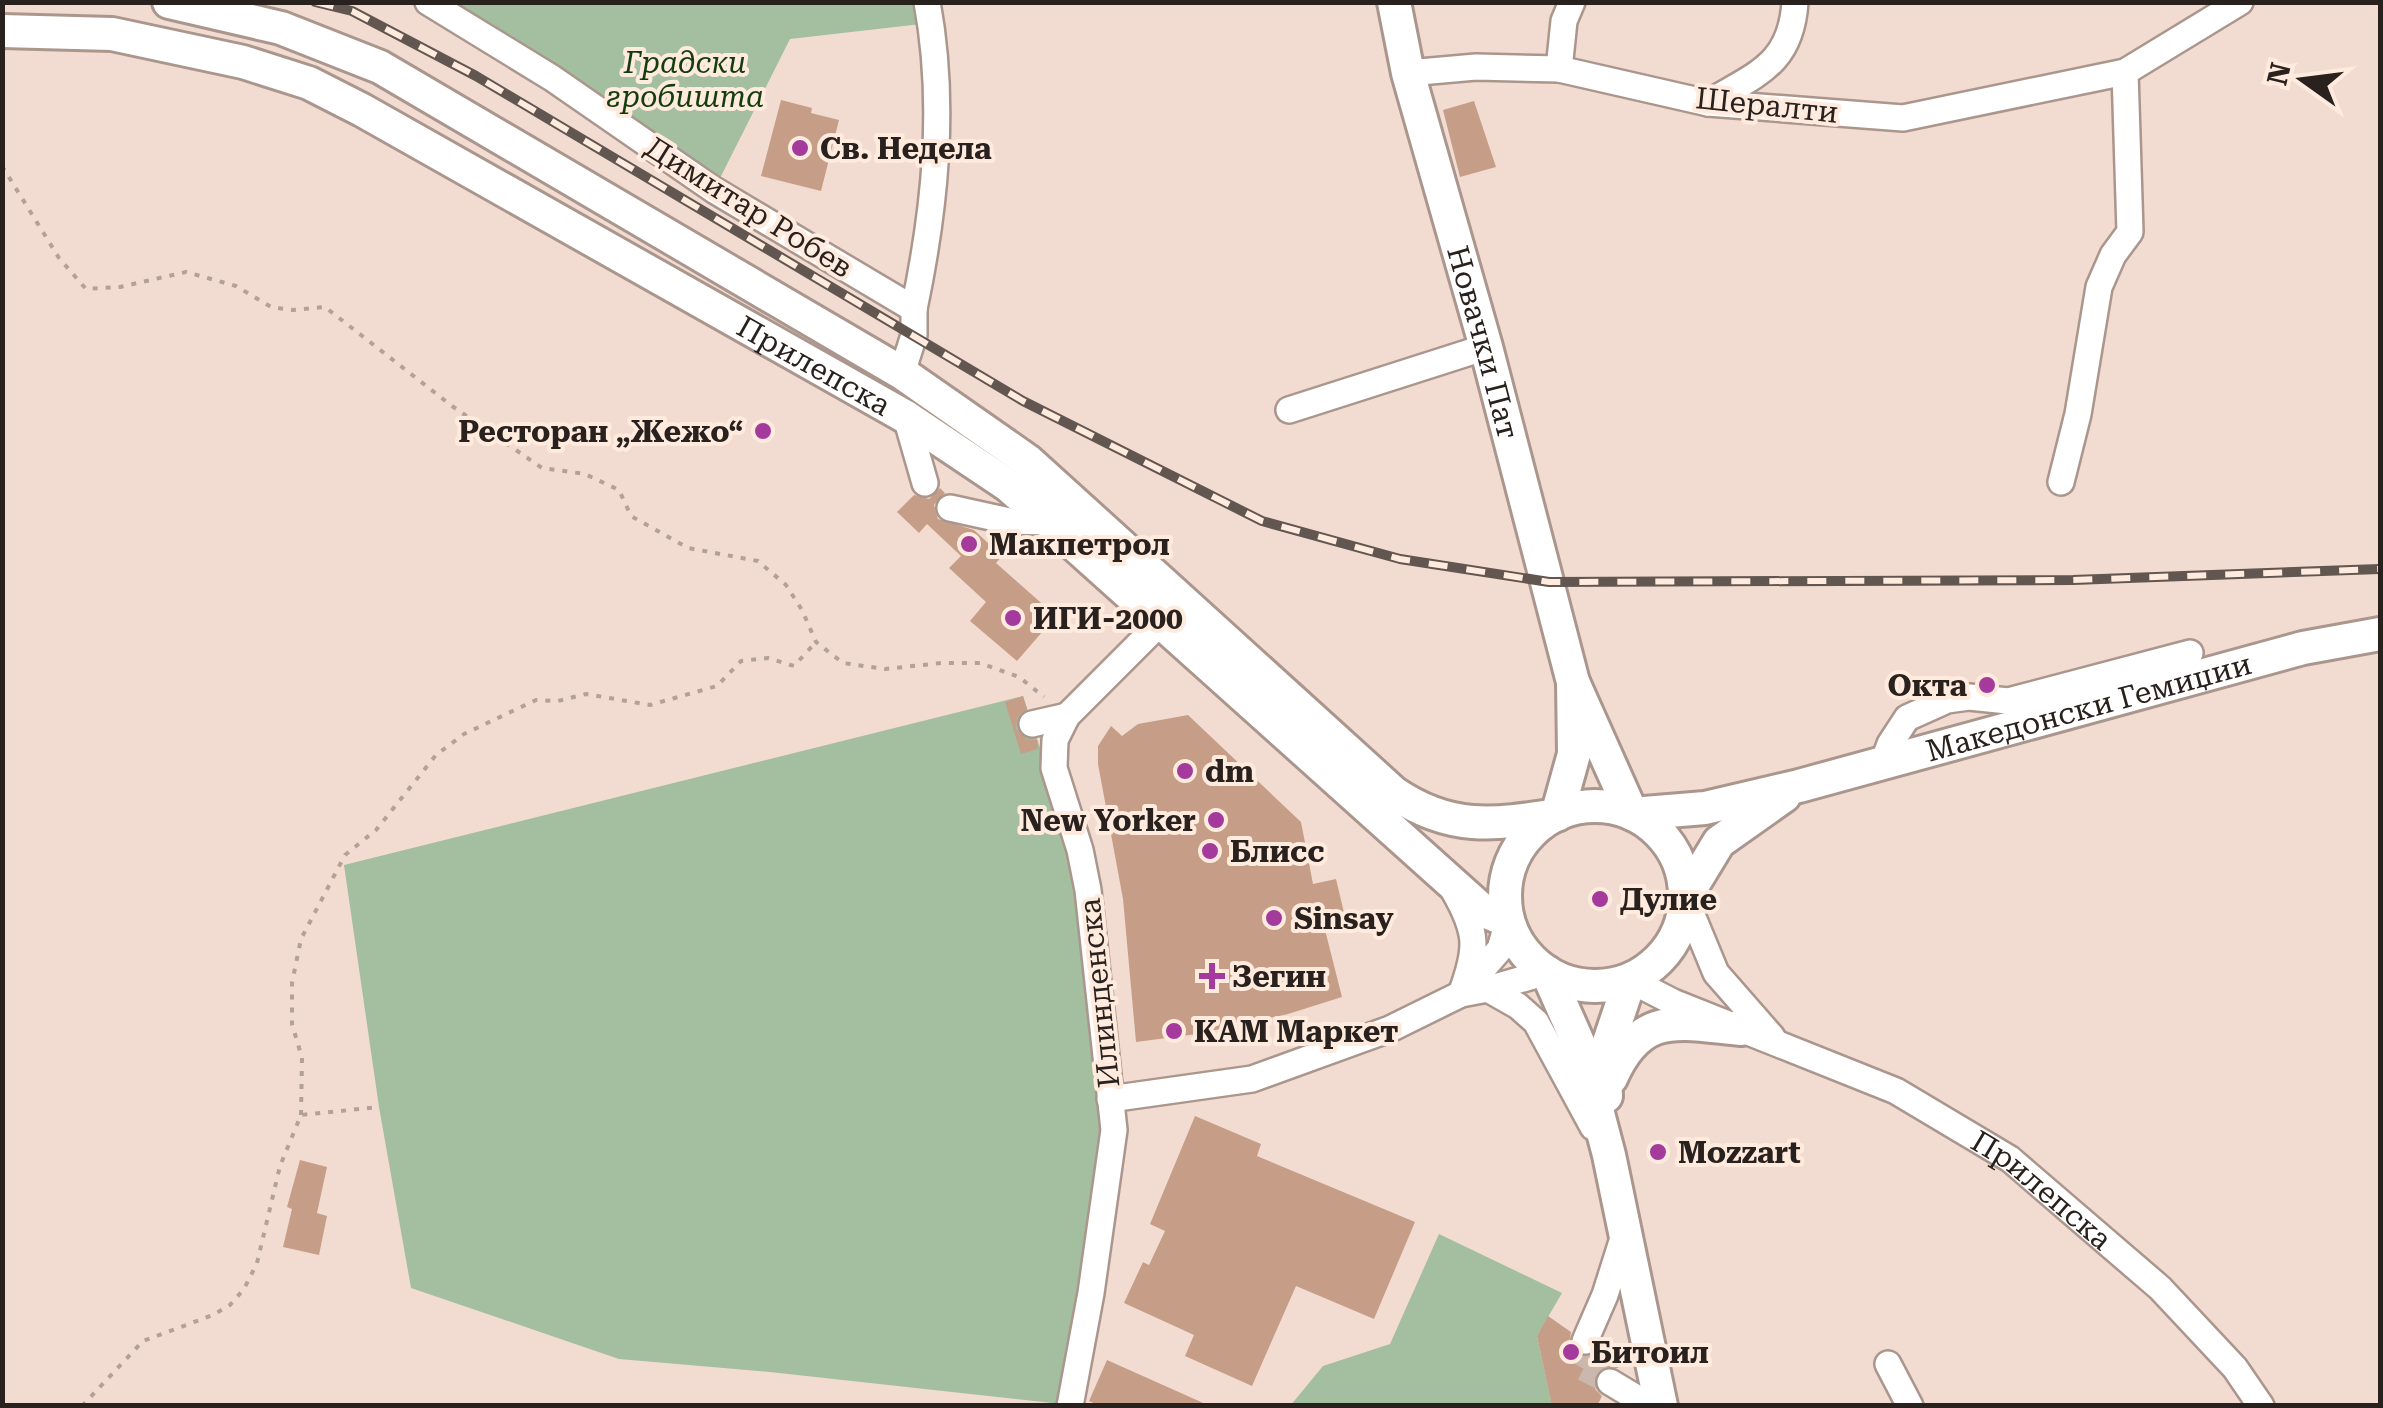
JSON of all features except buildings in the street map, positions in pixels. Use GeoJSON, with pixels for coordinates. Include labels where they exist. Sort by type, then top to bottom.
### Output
{"type":"FeatureCollection","features":[{"type":"Feature","properties":{"kind":"main road","name":"Прилепска"},"geometry":{"type":"LineString","coordinates":[[169,2],[281,28],[380,68],[902,373],[1028,461],[1394,793],[1415,807],[1461,823],[1494,824],[1557,816]]}},
{"type":"Feature","properties":{"kind":"main road","name":"Новачки Пат"},"geometry":{"type":"LineString","coordinates":[[1394,2],[1408,73],[1486,348],[1573,682]]}},
{"type":"Feature","properties":{"kind":"main road","name":"Прилепска"},"geometry":{"type":"LineString","coordinates":[[2,31],[112,34],[243,62],[308,84],[362,110],[906,417],[1009,486],[1482,910],[1508,920]]}},
{"type":"Feature","properties":{"kind":"main road","name":"Македонски Гемиџии"},"geometry":{"type":"LineString","coordinates":[[1632,814],[1706,808],[1799,786],[1883,763],[2037,707],[2380,634]]}},
{"type":"Feature","properties":{"kind":"main road"},"geometry":{"type":"LineString","coordinates":[[1573,682],[1632,814]]}},
{"type":"Feature","properties":{"kind":"main road"},"geometry":{"type":"LineString","coordinates":[[1557,816],[1574,754],[1573,682]]}},
{"type":"Feature","properties":{"kind":"main road"},"geometry":{"type":"LineString","coordinates":[[1615,772],[1655,800],[1687,809]]}},
{"type":"Feature","properties":{"kind":"main road"},"geometry":{"type":"LineString","coordinates":[[1494,824],[1538,800],[1568,777]]}},
{"type":"Feature","properties":{"kind":"main road"},"geometry":{"type":"LineString","coordinates":[[1685,898],[1719,842],[1799,786]]}},
{"type":"Feature","properties":{"kind":"main road"},"geometry":{"type":"LineString","coordinates":[[1582,807],[1608,807],[1632,814],[1654,828],[1672,848],[1682,872],[1685,898],[1681,924],[1670,948],[1630,980],[1602,987],[1574,984],[1547,972],[1516,941],[1505,896],[1514,859],[1536,828],[1557,816],[1582,807]]}},
{"type":"Feature","properties":{"kind":"main road"},"geometry":{"type":"LineString","coordinates":[[1547,972],[1582,1049],[1661,1406]]}},
{"type":"Feature","properties":{"kind":"main road"},"geometry":{"type":"LineString","coordinates":[[1608,1155],[1604,1057],[1630,980]]}},
{"type":"Feature","properties":{"kind":"main road"},"geometry":{"type":"LineString","coordinates":[[1605,1092],[1632,1042],[1648,1031],[1668,1023],[1741,1029]]}},
{"type":"Feature","properties":{"kind":"street","name":"Димитар Робев"},"geometry":{"type":"LineString","coordinates":[[428,2],[552,78],[714,190],[914,309]]}},
{"type":"Feature","properties":{"kind":"street"},"geometry":{"type":"LineString","coordinates":[[902,373],[914,335],[914,309],[935,172],[937,114],[926,2]]}},
{"type":"Feature","properties":{"kind":"street"},"geometry":{"type":"LineString","coordinates":[[1559,69],[1564,22],[1572,2]]}},
{"type":"Feature","properties":{"kind":"street"},"geometry":{"type":"LineString","coordinates":[[1708,102],[1769,65],[1788,44],[1795,2]]}},
{"type":"Feature","properties":{"kind":"street","name":"Шералти"},"geometry":{"type":"LineString","coordinates":[[1408,73],[1476,67],[1559,69],[1708,102],[1903,118],[2125,72],[2240,2]]}},
{"type":"Feature","properties":{"kind":"street"},"geometry":{"type":"LineString","coordinates":[[2060,482],[2078,414],[2099,287],[2113,255],[2130,232],[2125,72]]}},
{"type":"Feature","properties":{"kind":"street"},"geometry":{"type":"LineString","coordinates":[[1289,410],[1486,348]]}},
{"type":"Feature","properties":{"kind":"street"},"geometry":{"type":"LineString","coordinates":[[906,417],[925,483]]}},
{"type":"Feature","properties":{"kind":"street"},"geometry":{"type":"LineString","coordinates":[[950,508],[1009,522],[1051,522]]}},
{"type":"Feature","properties":{"kind":"street","name":"Илинденска"},"geometry":{"type":"LineString","coordinates":[[1070,1406],[1114,1130],[1088,890],[1054,768],[1055,740],[1067,716],[1160,623]]}},
{"type":"Feature","properties":{"kind":"street"},"geometry":{"type":"LineString","coordinates":[[2037,707],[2190,653]]}},
{"type":"Feature","properties":{"kind":"street"},"geometry":{"type":"LineString","coordinates":[[1032,724],[1067,716]]}},
{"type":"Feature","properties":{"kind":"street"},"geometry":{"type":"LineString","coordinates":[[1446,878],[1467,914],[1475,946],[1461,994]]}},
{"type":"Feature","properties":{"kind":"street","name":"Прилепска"},"geometry":{"type":"LineString","coordinates":[[1685,898],[1716,973],[1775,1041]]}},
{"type":"Feature","properties":{"kind":"street"},"geometry":{"type":"LineString","coordinates":[[1461,994],[1500,950],[1508,920]]}},
{"type":"Feature","properties":{"kind":"street"},"geometry":{"type":"LineString","coordinates":[[1110,1099],[1252,1079],[1390,1030],[1461,994],[1547,972]]}},
{"type":"Feature","properties":{"kind":"street","name":"Прилепска"},"geometry":{"type":"LineString","coordinates":[[1630,980],[1673,1002],[1896,1091],[2010,1159],[2188,1315],[2235,1368],[2261,1406]]}},
{"type":"Feature","properties":{"kind":"street"},"geometry":{"type":"LineString","coordinates":[[1488,989],[1536,1022],[1608,1155]]}},
{"type":"Feature","properties":{"kind":"street"},"geometry":{"type":"LineString","coordinates":[[1585,1341],[1624,1235]]}},
{"type":"Feature","properties":{"kind":"street"},"geometry":{"type":"LineString","coordinates":[[1888,1364],[1910,1406]]}},
{"type":"Feature","properties":{"kind":"street"},"geometry":{"type":"LineString","coordinates":[[1610,1382],[1650,1406]]}},
{"type":"Feature","properties":{"kind":"path"},"geometry":{"type":"LineString","coordinates":[[2,166],[60,258],[86,289],[120,288],[186,272],[236,286],[271,308],[325,306],[452,406],[542,468],[585,474],[619,490],[631,516],[688,548],[758,561],[786,585],[816,642],[842,663],[884,670],[980,663],[1019,676],[1067,716]]}},
{"type":"Feature","properties":{"kind":"path"},"geometry":{"type":"LineString","coordinates":[[82,1406],[143,1341],[213,1316],[244,1289],[257,1264],[280,1166],[301,1115],[302,1058],[292,1024],[292,983],[301,939],[346,856],[376,830],[436,755],[464,734],[536,700],[558,701],[586,694],[650,705],[717,686],[740,661],[768,658],[794,666],[816,642]]}},
{"type":"Feature","properties":{"kind":"path"},"geometry":{"type":"LineString","coordinates":[[301,1115],[379,1107]]}},
{"type":"Feature","properties":{"kind":"green space","name":"Градски гробишта"},"geometry":{"type":"Polygon","coordinates":[[[927,2],[930,23],[790,39],[714,190],[428,3],[927,2]]]}},
{"type":"Feature","properties":{"kind":"green space"},"geometry":{"type":"Polygon","coordinates":[[[1023,696],[1080,850],[1114,1130],[1070,1405],[619,1359],[411,1288],[379,1107],[344,865],[1023,696]]]}},
{"type":"Feature","properties":{"kind":"green space"},"geometry":{"type":"Polygon","coordinates":[[[1439,1234],[1562,1293],[1537,1336],[1552,1405],[1290,1406],[1323,1366],[1390,1344],[1439,1234]]]}},
{"type":"Feature","properties":{"kind":"tunnel"},"geometry":{"type":"LineString","coordinates":[[1585,1341],[1573,1363],[1610,1382]]}},
{"type":"Feature","properties":{"kind":"railway"},"geometry":{"type":"LineString","coordinates":[[315,2],[352,11],[476,76],[1023,401],[1262,521],[1400,559],[1549,582],[2073,580],[2380,569]]}},
{"type":"Feature","properties":{"kind":"place","name":"Св. Недела"},"geometry":{"type":"Point","coordinates":[800,148]}},
{"type":"Feature","properties":{"kind":"place","name":"Ресторан „Жежо“"},"geometry":{"type":"Point","coordinates":[763,431]}},
{"type":"Feature","properties":{"kind":"place","name":"Макпетрол"},"geometry":{"type":"Point","coordinates":[969,544]}},
{"type":"Feature","properties":{"kind":"place","name":"ИГИ-2000"},"geometry":{"type":"Point","coordinates":[1013,618]}},
{"type":"Feature","properties":{"kind":"place","name":"Окта"},"geometry":{"type":"Point","coordinates":[1987,685]}},
{"type":"Feature","properties":{"kind":"place","name":"dm"},"geometry":{"type":"Point","coordinates":[1185,771]}},
{"type":"Feature","properties":{"kind":"place","name":"New Yorker"},"geometry":{"type":"Point","coordinates":[1216,820]}},
{"type":"Feature","properties":{"kind":"place","name":"Блисс"},"geometry":{"type":"Point","coordinates":[1210,851]}},
{"type":"Feature","properties":{"kind":"place","name":"Дулие"},"geometry":{"type":"Point","coordinates":[1600,899]}},
{"type":"Feature","properties":{"kind":"place","name":"Sinsay"},"geometry":{"type":"Point","coordinates":[1274,918]}},
{"type":"Feature","properties":{"kind":"place","name":"Зегин"},"geometry":{"type":"Point","coordinates":[1212,976]}},
{"type":"Feature","properties":{"kind":"place","name":"КАМ Маркет"},"geometry":{"type":"Point","coordinates":[1174,1031]}},
{"type":"Feature","properties":{"kind":"place","name":"Mozzart"},"geometry":{"type":"Point","coordinates":[1658,1152]}},
{"type":"Feature","properties":{"kind":"place","name":"Битоил"},"geometry":{"type":"Point","coordinates":[1571,1352]}}]}
